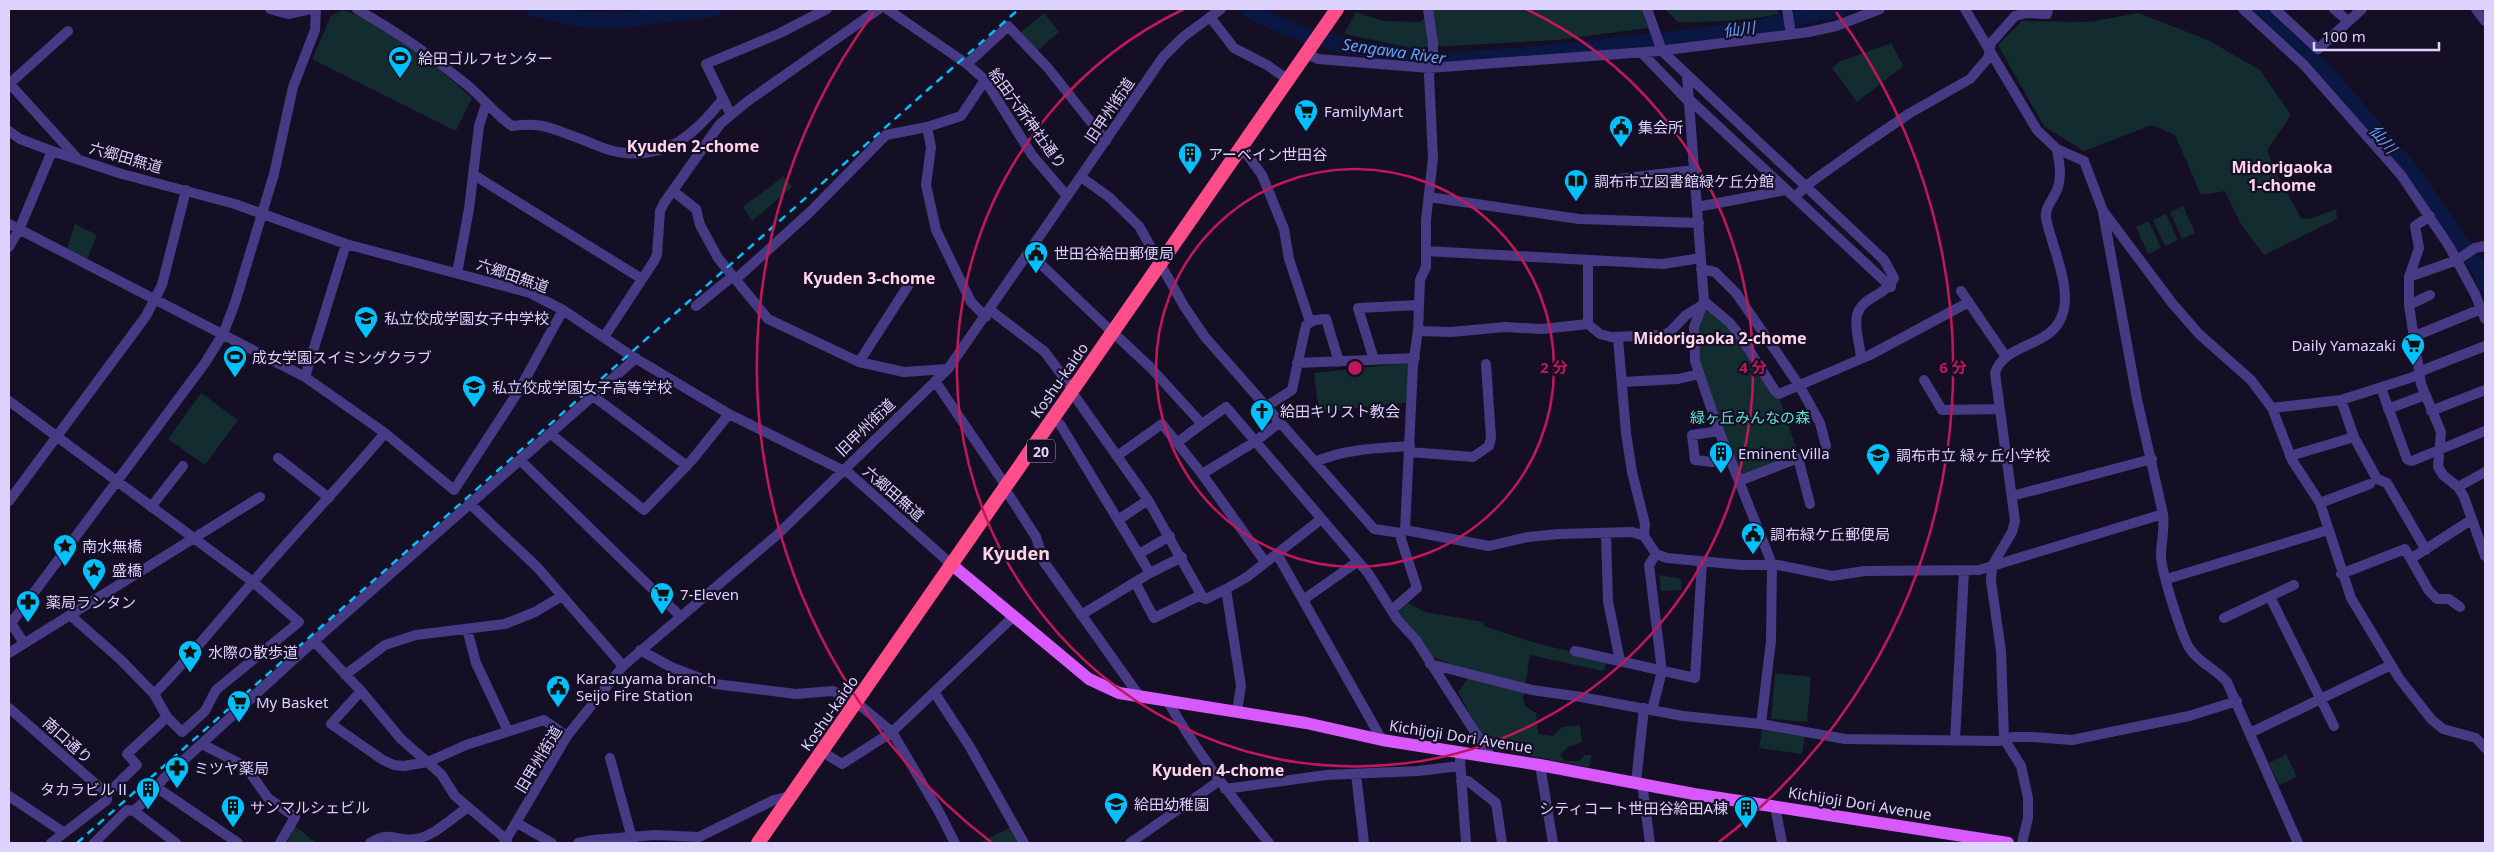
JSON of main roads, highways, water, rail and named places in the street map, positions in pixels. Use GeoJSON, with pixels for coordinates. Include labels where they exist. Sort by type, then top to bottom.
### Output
{"type":"FeatureCollection","features":[{"type":"Feature","properties":{"kind":"highway","name":"Koshu-kaido"},"geometry":{"type":"LineString","coordinates":[[1326,33],[1337,9]]}},
{"type":"Feature","properties":{"kind":"highway","name":"Koshu-kaido"},"geometry":{"type":"LineString","coordinates":[[758,843],[790,796],[859,704],[1074,393],[1246,153],[1326,33],[1347,9]]}},
{"type":"Feature","properties":{"kind":"highway","name":"Koshu-kaido"},"geometry":{"type":"LineString","coordinates":[[1162,268],[1288,79],[1312,53]]}},
{"type":"Feature","properties":{"kind":"highway","name":"Koshu-kaido"},"geometry":{"type":"LineString","coordinates":[[1007,490],[1060,424],[1074,393]]}},
{"type":"Feature","properties":{"kind":"highway","name":"Koshu-kaido"},"geometry":{"type":"LineString","coordinates":[[768,843],[829,756],[859,704]]}},
{"type":"Feature","properties":{"kind":"main road","name":"Kichijoji Dori Avenue"},"geometry":{"type":"LineString","coordinates":[[955,567],[1013,617],[1097,684],[1112,691],[1237,712],[1382,740],[1540,765],[1949,838],[2008,843]]}},
{"type":"Feature","properties":{"kind":"waterway","name":"Sengawa River"},"geometry":{"type":"LineString","coordinates":[[533,9],[578,19],[615,21],[715,9]]}},
{"type":"Feature","properties":{"kind":"waterway","name":"Sengawa River"},"geometry":{"type":"LineString","coordinates":[[1247,9],[1302,34],[1350,47],[1445,60],[1522,55],[1689,37],[1764,26],[1840,9]]}},
{"type":"Feature","properties":{"kind":"waterway","name":"仙川"},"geometry":{"type":"LineString","coordinates":[[2259,9],[2323,68],[2412,171],[2481,273],[2485,286]]}},
{"type":"Feature","properties":{"kind":"railway"},"geometry":{"type":"LineString","coordinates":[[77,843],[1019,9]]}},
{"type":"Feature","properties":{"kind":"place","name":"給田ゴルフセンター"},"geometry":{"type":"Point","coordinates":[400,79]}},
{"type":"Feature","properties":{"kind":"place","name":"FamilyMart"},"geometry":{"type":"Point","coordinates":[1306,132]}},
{"type":"Feature","properties":{"kind":"place","name":"集会所"},"geometry":{"type":"Point","coordinates":[1621,148]}},
{"type":"Feature","properties":{"kind":"place","name":"アーベイン世田谷"},"geometry":{"type":"Point","coordinates":[1190,175]}},
{"type":"Feature","properties":{"kind":"place","name":"調布市立図書館緑ケ丘分館"},"geometry":{"type":"Point","coordinates":[1576,202]}},
{"type":"Feature","properties":{"kind":"place","name":"世田谷給田郵便局"},"geometry":{"type":"Point","coordinates":[1036,274]}},
{"type":"Feature","properties":{"kind":"place","name":"私立佼成学園女子中学校"},"geometry":{"type":"Point","coordinates":[366,339]}},
{"type":"Feature","properties":{"kind":"place","name":"Daily Yamazaki"},"geometry":{"type":"Point","coordinates":[2413,366]}},
{"type":"Feature","properties":{"kind":"place","name":"成女学園スイミングクラブ"},"geometry":{"type":"Point","coordinates":[235,378]}},
{"type":"Feature","properties":{"kind":"place","name":"私立佼成学園女子高等学校"},"geometry":{"type":"Point","coordinates":[474,408]}},
{"type":"Feature","properties":{"kind":"place","name":"給田キリスト教会"},"geometry":{"type":"Point","coordinates":[1262,432]}},
{"type":"Feature","properties":{"kind":"place","name":"Eminent Villa"},"geometry":{"type":"Point","coordinates":[1721,474]}},
{"type":"Feature","properties":{"kind":"place","name":"調布市立 緑ヶ丘小学校"},"geometry":{"type":"Point","coordinates":[1878,476]}},
{"type":"Feature","properties":{"kind":"place","name":"調布緑ケ丘郵便局"},"geometry":{"type":"Point","coordinates":[1753,555]}},
{"type":"Feature","properties":{"kind":"place","name":"南水無橋"},"geometry":{"type":"Point","coordinates":[65,567]}},
{"type":"Feature","properties":{"kind":"place","name":"盛橋"},"geometry":{"type":"Point","coordinates":[94,591]}},
{"type":"Feature","properties":{"kind":"place","name":"7-Eleven"},"geometry":{"type":"Point","coordinates":[662,615]}},
{"type":"Feature","properties":{"kind":"place","name":"薬局ランタン"},"geometry":{"type":"Point","coordinates":[28,623]}},
{"type":"Feature","properties":{"kind":"place","name":"水際の散歩道"},"geometry":{"type":"Point","coordinates":[190,673]}},
{"type":"Feature","properties":{"kind":"place","name":"Karasuyama branch Seijo Fire Station"},"geometry":{"type":"Point","coordinates":[558,708]}},
{"type":"Feature","properties":{"kind":"place","name":"My Basket"},"geometry":{"type":"Point","coordinates":[239,723]}},
{"type":"Feature","properties":{"kind":"place","name":"ミツヤ薬局"},"geometry":{"type":"Point","coordinates":[177,789]}},
{"type":"Feature","properties":{"kind":"place","name":"タカラビルⅡ"},"geometry":{"type":"Point","coordinates":[148,810]}},
{"type":"Feature","properties":{"kind":"place","name":"給田幼稚園"},"geometry":{"type":"Point","coordinates":[1116,825]}},
{"type":"Feature","properties":{"kind":"place","name":"サンマルシェビル"},"geometry":{"type":"Point","coordinates":[233,828]}},
{"type":"Feature","properties":{"kind":"place","name":"シティコート世田谷給田A棟"},"geometry":{"type":"Point","coordinates":[1746,829]}},
{"type":"Feature","properties":{"kind":"district","name":"Kyuden 2-chome"},"geometry":{"type":"Point","coordinates":[693,146]}},
{"type":"Feature","properties":{"kind":"district","name":"Midorigaoka 1-chome"},"geometry":{"type":"Point","coordinates":[2282,176]}},
{"type":"Feature","properties":{"kind":"district","name":"Kyuden 3-chome"},"geometry":{"type":"Point","coordinates":[869,278]}},
{"type":"Feature","properties":{"kind":"district","name":"Midorigaoka 2-chome"},"geometry":{"type":"Point","coordinates":[1720,338]}},
{"type":"Feature","properties":{"kind":"district","name":"Kyuden"},"geometry":{"type":"Point","coordinates":[1016,553]}},
{"type":"Feature","properties":{"kind":"district","name":"Kyuden 4-chome"},"geometry":{"type":"Point","coordinates":[1218,770]}},
{"type":"Feature","properties":{"kind":"park label","name":"緑ヶ丘みんなの森"},"geometry":{"type":"Point","coordinates":[1750,417]}}]}
